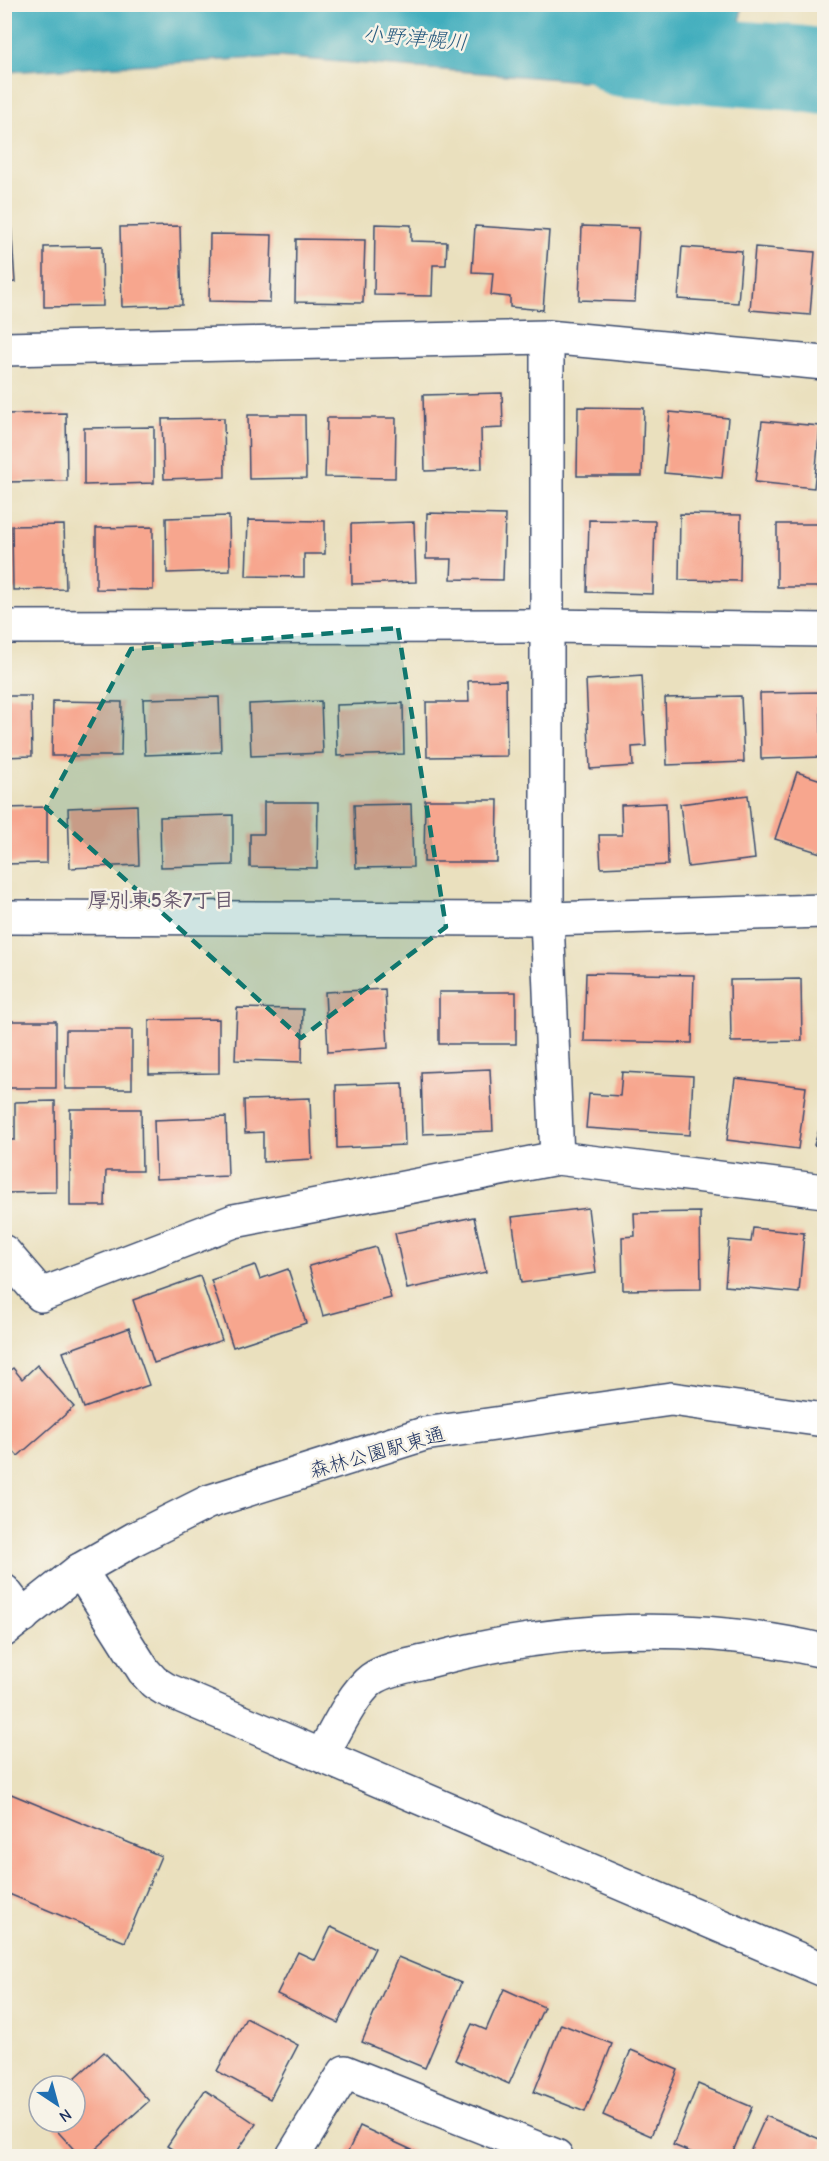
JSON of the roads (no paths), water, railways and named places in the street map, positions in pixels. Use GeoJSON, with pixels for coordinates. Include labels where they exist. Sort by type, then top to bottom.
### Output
{"type":"FeatureCollection","features":[{"type":"Feature","properties":{"kind":"street"},"geometry":{"type":"LineString","coordinates":[[547,337],[547,920],[557,1158]]}},
{"type":"Feature","properties":{"kind":"street"},"geometry":{"type":"LineString","coordinates":[[4,349],[547,337],[825,363]]}},
{"type":"Feature","properties":{"kind":"street"},"geometry":{"type":"LineString","coordinates":[[4,627],[548,626],[825,630]]}},
{"type":"Feature","properties":{"kind":"street"},"geometry":{"type":"LineString","coordinates":[[4,917],[547,920],[825,911]]}},
{"type":"Feature","properties":{"kind":"street"},"geometry":{"type":"LineString","coordinates":[[4,1252],[41,1295],[234,1221],[557,1158],[825,1191]]}},
{"type":"Feature","properties":{"kind":"street","name":"森林公園駅東通"},"geometry":{"type":"LineString","coordinates":[[11,1612],[136,1538],[208,1502],[424,1434],[671,1399],[825,1420]]}},
{"type":"Feature","properties":{"kind":"street"},"geometry":{"type":"LineString","coordinates":[[80,1570],[144,1671],[154,1682],[165,1689],[825,1970]]}},
{"type":"Feature","properties":{"kind":"street"},"geometry":{"type":"LineString","coordinates":[[322,1755],[360,1692],[371,1679],[385,1672],[465,1651],[526,1640],[586,1633],[630,1631],[765,1640],[825,1651]]}},
{"type":"Feature","properties":{"kind":"street"},"geometry":{"type":"LineString","coordinates":[[293,2157],[345,2072],[556,2157]]}},
{"type":"Feature","properties":{"kind":"water"},"geometry":{"type":"Polygon","coordinates":[[[5,4],[741,5],[738,93],[278,57],[5,72],[5,4]]]}},
{"type":"Feature","properties":{"kind":"waterway","name":"小野津幌川"},"geometry":{"type":"LineString","coordinates":[[622,54],[824,72]]}},
{"type":"Feature","properties":{"kind":"district","name":"厚別東5条7丁目"},"geometry":{"type":"Point","coordinates":[161,900]}}]}
